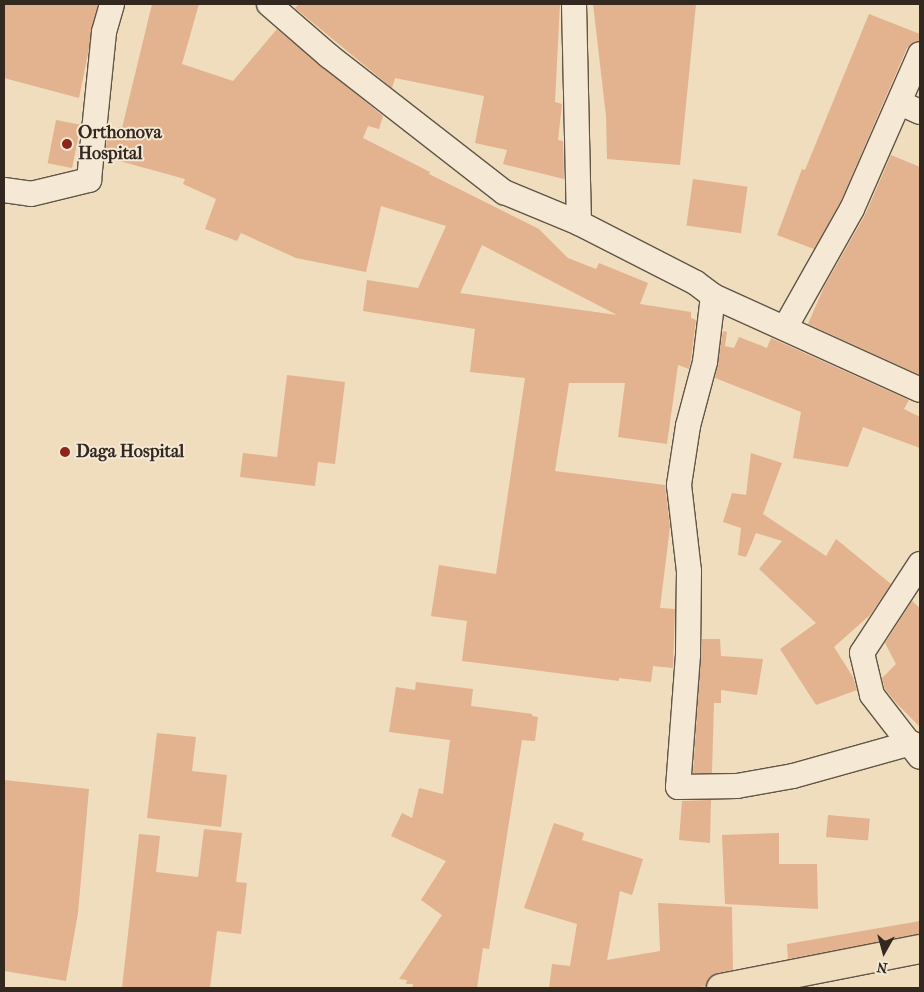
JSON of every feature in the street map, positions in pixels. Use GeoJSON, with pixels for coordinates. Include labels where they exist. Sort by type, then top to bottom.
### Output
{"type":"FeatureCollection","features":[{"type":"Feature","properties":{"kind":"highway"},"geometry":{"type":"LineString","coordinates":[[721,988],[920,949]]}},
{"type":"Feature","properties":{"kind":"street"},"geometry":{"type":"LineString","coordinates":[[4,190],[31,194],[89,180],[104,32],[112,4]]}},
{"type":"Feature","properties":{"kind":"street"},"geometry":{"type":"LineString","coordinates":[[269,4],[329,56],[504,192],[579,223],[696,283],[713,296],[786,326],[920,390]]}},
{"type":"Feature","properties":{"kind":"street"},"geometry":{"type":"LineString","coordinates":[[574,4],[579,223]]}},
{"type":"Feature","properties":{"kind":"street"},"geometry":{"type":"LineString","coordinates":[[786,326],[910,107],[920,54]]}},
{"type":"Feature","properties":{"kind":"street"},"geometry":{"type":"LineString","coordinates":[[713,296],[705,362],[688,426],[679,485],[689,571],[688,654],[678,787],[737,786],[915,750],[872,695],[862,653],[920,564]]}},
{"type":"Feature","properties":{"kind":"building"},"geometry":{"type":"Polygon","coordinates":[[[4,4],[98,4],[79,98],[4,78],[4,4]]]}},
{"type":"Feature","properties":{"kind":"building"},"geometry":{"type":"Polygon","coordinates":[[[152,4],[199,4],[182,64],[233,81],[277,29],[383,116],[379,129],[368,126],[363,138],[430,172],[429,174],[539,229],[568,258],[596,269],[599,263],[648,283],[640,304],[691,312],[691,318],[696,320],[691,359],[689,369],[678,365],[667,444],[618,437],[625,383],[569,383],[555,471],[665,485],[670,527],[660,608],[675,609],[673,668],[653,666],[651,682],[619,678],[619,681],[462,661],[467,621],[431,616],[439,565],[496,574],[525,378],[470,372],[475,329],[363,311],[367,280],[418,288],[446,226],[381,206],[366,272],[296,258],[241,233],[237,241],[205,229],[216,199],[183,184],[185,179],[105,157],[108,130],[116,131],[118,127],[122,128],[152,4]],[[482,245],[460,293],[617,315],[482,245]]]}},
{"type":"Feature","properties":{"kind":"building"},"geometry":{"type":"Polygon","coordinates":[[[299,4],[560,4],[555,102],[562,104],[558,140],[563,141],[564,179],[503,164],[507,150],[475,143],[484,96],[395,78],[392,88],[295,8],[299,4]]]}},
{"type":"Feature","properties":{"kind":"building"},"geometry":{"type":"Polygon","coordinates":[[[593,4],[696,4],[680,165],[607,159],[606,116],[593,4]]]}},
{"type":"Feature","properties":{"kind":"building"},"geometry":{"type":"Polygon","coordinates":[[[869,14],[920,34],[920,41],[907,48],[840,203],[814,249],[777,235],[802,169],[805,170],[869,14]]]}},
{"type":"Feature","properties":{"kind":"building"},"geometry":{"type":"Polygon","coordinates":[[[56,120],[81,125],[72,168],[48,163],[56,120]]]}},
{"type":"Feature","properties":{"kind":"building"},"geometry":{"type":"Polygon","coordinates":[[[891,155],[920,167],[920,375],[808,324],[824,287],[865,215],[891,155]]]}},
{"type":"Feature","properties":{"kind":"building"},"geometry":{"type":"Polygon","coordinates":[[[693,179],[747,187],[741,233],[686,226],[693,179]]]}},
{"type":"Feature","properties":{"kind":"building"},"geometry":{"type":"Polygon","coordinates":[[[723,331],[727,332],[725,346],[734,348],[739,337],[767,348],[771,338],[909,400],[904,409],[920,417],[920,448],[863,427],[848,467],[793,458],[801,412],[715,378],[723,331]]]}},
{"type":"Feature","properties":{"kind":"building"},"geometry":{"type":"Polygon","coordinates":[[[287,375],[345,382],[335,464],[318,462],[315,486],[240,477],[243,453],[277,457],[287,375]]]}},
{"type":"Feature","properties":{"kind":"building"},"geometry":{"type":"Polygon","coordinates":[[[751,453],[782,463],[763,514],[826,556],[836,539],[891,584],[870,615],[834,647],[853,677],[857,690],[816,705],[780,649],[816,623],[759,569],[782,541],[756,533],[746,557],[738,555],[741,528],[723,522],[732,493],[746,495],[751,453]]]}},
{"type":"Feature","properties":{"kind":"building"},"geometry":{"type":"Polygon","coordinates":[[[912,601],[920,608],[920,727],[885,689],[882,678],[896,664],[885,643],[912,601]]]}},
{"type":"Feature","properties":{"kind":"building"},"geometry":{"type":"Polygon","coordinates":[[[702,639],[720,639],[721,656],[763,659],[757,695],[721,690],[721,703],[714,703],[712,773],[693,773],[702,639]]]}},
{"type":"Feature","properties":{"kind":"building"},"geometry":{"type":"Polygon","coordinates":[[[416,682],[473,689],[471,706],[532,714],[532,716],[538,717],[535,741],[522,740],[489,949],[483,948],[477,988],[412,988],[413,984],[406,984],[407,980],[399,979],[442,915],[421,900],[446,861],[391,836],[402,813],[412,818],[419,788],[443,794],[450,740],[389,732],[396,687],[415,690],[416,682]]]}},
{"type":"Feature","properties":{"kind":"building"},"geometry":{"type":"Polygon","coordinates":[[[157,733],[196,737],[192,771],[227,775],[221,827],[147,818],[157,733]]]}},
{"type":"Feature","properties":{"kind":"building"},"geometry":{"type":"Polygon","coordinates":[[[4,780],[89,789],[78,913],[66,981],[4,971],[4,780]]]}},
{"type":"Feature","properties":{"kind":"building"},"geometry":{"type":"Polygon","coordinates":[[[711,800],[710,843],[679,840],[682,801],[711,800]]]}},
{"type":"Feature","properties":{"kind":"building"},"geometry":{"type":"Polygon","coordinates":[[[828,815],[870,819],[868,841],[826,837],[828,815]]]}},
{"type":"Feature","properties":{"kind":"building"},"geometry":{"type":"Polygon","coordinates":[[[554,823],[584,833],[582,840],[643,859],[632,895],[620,891],[607,960],[660,951],[658,903],[732,907],[733,970],[718,973],[710,977],[706,986],[694,988],[549,988],[552,964],[570,966],[577,924],[524,908],[554,823]]]}},
{"type":"Feature","properties":{"kind":"building"},"geometry":{"type":"Polygon","coordinates":[[[204,829],[242,833],[236,882],[247,883],[241,934],[217,931],[210,988],[122,988],[139,834],[160,836],[156,872],[198,877],[204,829]]]}},
{"type":"Feature","properties":{"kind":"building"},"geometry":{"type":"Polygon","coordinates":[[[779,833],[779,864],[817,864],[818,909],[725,904],[722,835],[779,833]]]}},
{"type":"Feature","properties":{"kind":"building"},"geometry":{"type":"Polygon","coordinates":[[[920,921],[920,934],[788,959],[787,944],[920,921]]]}},
{"type":"Feature","properties":{"kind":"place","name":"Orthonova Hospital"},"geometry":{"type":"Point","coordinates":[67,144]}},
{"type":"Feature","properties":{"kind":"place","name":"Daga Hospital"},"geometry":{"type":"Point","coordinates":[65,452]}}]}
